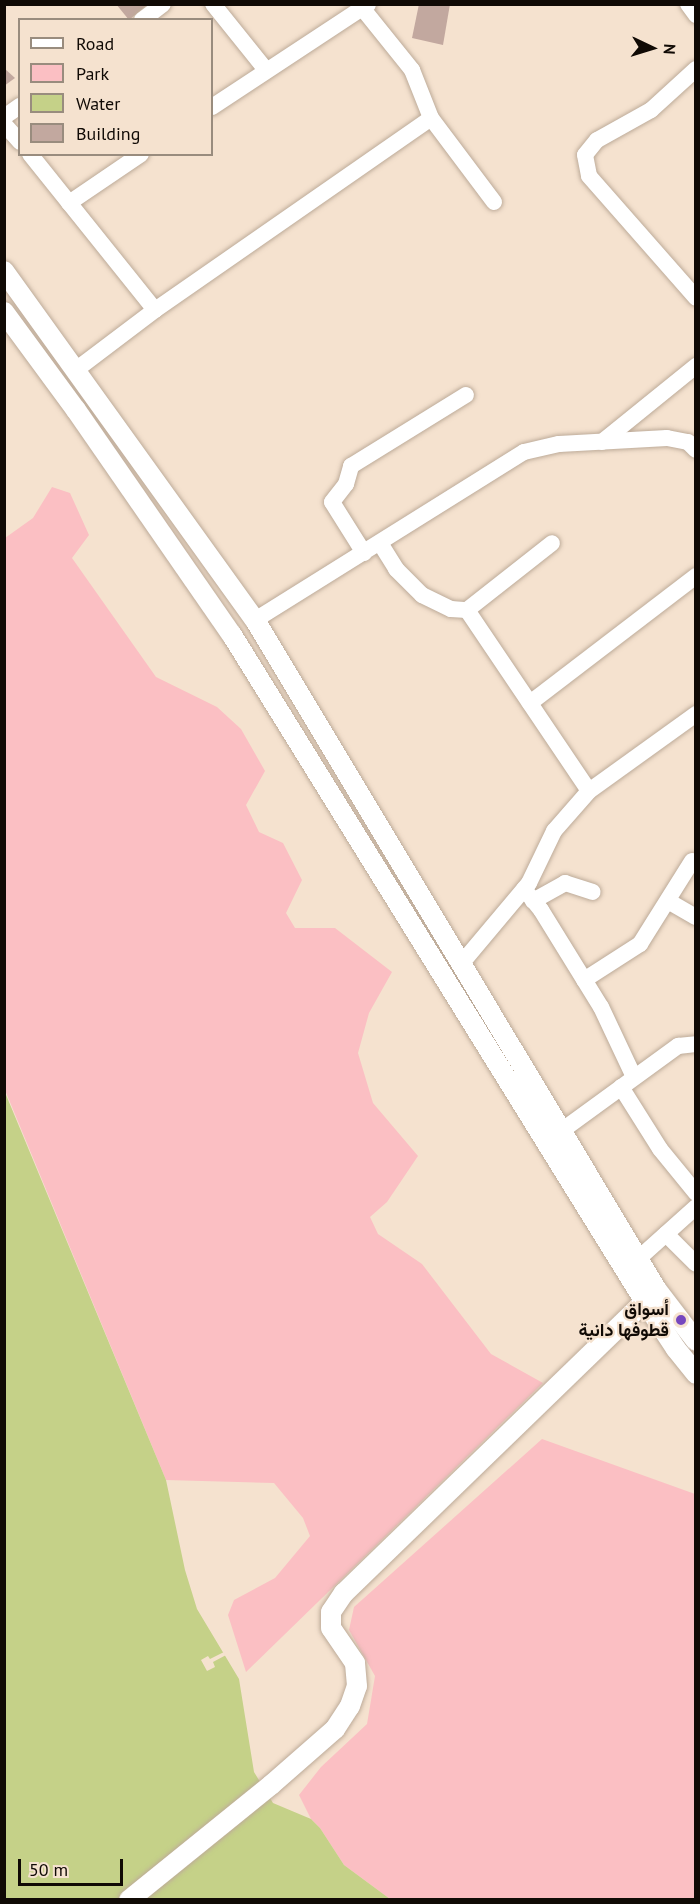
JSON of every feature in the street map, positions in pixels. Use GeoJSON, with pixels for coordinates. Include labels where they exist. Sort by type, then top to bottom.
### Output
{"type":"FeatureCollection","features":[{"type":"Feature","properties":{"kind":"street"},"geometry":{"type":"LineString","coordinates":[[145,18],[163,4]]}},
{"type":"Feature","properties":{"kind":"street"},"geometry":{"type":"LineString","coordinates":[[213,4],[266,70]]}},
{"type":"Feature","properties":{"kind":"street"},"geometry":{"type":"LineString","coordinates":[[688,4],[696,15]]}},
{"type":"Feature","properties":{"kind":"street"},"geometry":{"type":"LineString","coordinates":[[213,106],[363,6],[412,70],[431,118],[494,202]]}},
{"type":"Feature","properties":{"kind":"street"},"geometry":{"type":"LineString","coordinates":[[696,69],[651,110],[597,140],[585,156],[589,176],[696,298]]}},
{"type":"Feature","properties":{"kind":"street"},"geometry":{"type":"LineString","coordinates":[[4,117],[18,107]]}},
{"type":"Feature","properties":{"kind":"street"},"geometry":{"type":"LineString","coordinates":[[49,372],[72,363],[155,310],[431,118]]}},
{"type":"Feature","properties":{"kind":"street"},"geometry":{"type":"LineString","coordinates":[[4,124],[18,140]]}},
{"type":"Feature","properties":{"kind":"street"},"geometry":{"type":"LineString","coordinates":[[32,156],[155,310]]}},
{"type":"Feature","properties":{"kind":"street"},"geometry":{"type":"LineString","coordinates":[[69,203],[138,156]]}},
{"type":"Feature","properties":{"kind":"street"},"geometry":{"type":"LineString","coordinates":[[4,271],[255,620],[461,963],[555,1136],[651,1296],[696,1341]]}},
{"type":"Feature","properties":{"kind":"street"},"geometry":{"type":"LineString","coordinates":[[4,312],[76,410],[232,635],[555,1136],[638,1259],[651,1296],[676,1350],[696,1374]]}},
{"type":"Feature","properties":{"kind":"street"},"geometry":{"type":"LineString","coordinates":[[602,441],[696,366]]}},
{"type":"Feature","properties":{"kind":"street"},"geometry":{"type":"LineString","coordinates":[[364,553],[332,502],[346,484],[351,466],[466,395]]}},
{"type":"Feature","properties":{"kind":"street"},"geometry":{"type":"LineString","coordinates":[[76,410],[96,396]]}},
{"type":"Feature","properties":{"kind":"street"},"geometry":{"type":"LineString","coordinates":[[255,620],[524,452],[559,444],[667,438],[688,442],[696,450]]}},
{"type":"Feature","properties":{"kind":"street"},"geometry":{"type":"LineString","coordinates":[[380,543],[396,569],[422,596],[451,609],[467,610],[552,543]]}},
{"type":"Feature","properties":{"kind":"street"},"geometry":{"type":"LineString","coordinates":[[530,703],[696,576]]}},
{"type":"Feature","properties":{"kind":"street"},"geometry":{"type":"LineString","coordinates":[[467,610],[589,791]]}},
{"type":"Feature","properties":{"kind":"street"},"geometry":{"type":"LineString","coordinates":[[461,963],[529,895],[554,831],[589,791],[696,714]]}},
{"type":"Feature","properties":{"kind":"street"},"geometry":{"type":"LineString","coordinates":[[584,980],[640,944],[692,861]]}},
{"type":"Feature","properties":{"kind":"street"},"geometry":{"type":"LineString","coordinates":[[529,895],[565,883],[593,892]]}},
{"type":"Feature","properties":{"kind":"street"},"geometry":{"type":"LineString","coordinates":[[529,895],[601,1007],[627,1082],[660,1149],[696,1192]]}},
{"type":"Feature","properties":{"kind":"street"},"geometry":{"type":"LineString","coordinates":[[668,901],[696,917]]}},
{"type":"Feature","properties":{"kind":"street"},"geometry":{"type":"LineString","coordinates":[[555,1136],[678,1046],[696,1044]]}},
{"type":"Feature","properties":{"kind":"street"},"geometry":{"type":"LineString","coordinates":[[638,1259],[696,1207]]}},
{"type":"Feature","properties":{"kind":"street"},"geometry":{"type":"LineString","coordinates":[[666,1234],[696,1264]]}},
{"type":"Feature","properties":{"kind":"street"},"geometry":{"type":"LineString","coordinates":[[129,1899],[271,1785],[335,1729],[350,1706],[357,1686],[355,1664],[331,1628],[331,1612],[344,1593],[651,1296]]}},
{"type":"Feature","properties":{"kind":"green space"},"geometry":{"type":"Polygon","coordinates":[[[52,487],[70,493],[89,535],[72,558],[156,677],[217,707],[241,729],[265,771],[246,805],[259,832],[283,843],[302,880],[286,913],[295,928],[335,928],[392,972],[369,1013],[358,1053],[373,1103],[418,1156],[387,1202],[370,1217],[378,1234],[422,1264],[491,1354],[543,1383],[246,1672],[228,1615],[234,1600],[275,1578],[310,1536],[303,1518],[274,1483],[166,1480],[5,1090],[5,538],[33,518],[52,487]]]}},
{"type":"Feature","properties":{"kind":"green space"},"geometry":{"type":"Polygon","coordinates":[[[542,1439],[695,1494],[695,1899],[390,1899],[344,1865],[320,1828],[311,1819],[299,1795],[321,1767],[367,1724],[375,1676],[349,1630],[354,1607],[542,1439]]]}},
{"type":"Feature","properties":{"kind":"water"},"geometry":{"type":"Polygon","coordinates":[[[4,1090],[166,1480],[185,1570],[197,1609],[239,1679],[254,1772],[273,1803],[311,1819],[320,1828],[344,1865],[390,1899],[5,1899],[4,1090]]]}},
{"type":"Feature","properties":{"kind":"pier"},"geometry":{"type":"Polygon","coordinates":[[[226,1651],[228,1654],[213,1662],[215,1667],[207,1671],[201,1660],[208,1656],[210,1659],[226,1651]]]}},
{"type":"Feature","properties":{"kind":"building"},"geometry":{"type":"Polygon","coordinates":[[[116,4],[148,4],[131,18],[127,18],[116,4]]]}},
{"type":"Feature","properties":{"kind":"building"},"geometry":{"type":"Polygon","coordinates":[[[419,4],[450,4],[443,45],[412,38],[419,4]]]}},
{"type":"Feature","properties":{"kind":"building"},"geometry":{"type":"Polygon","coordinates":[[[4,68],[15,78],[4,86],[4,68]]]}},
{"type":"Feature","properties":{"kind":"place","name":"أسواق قطوفها دانية"},"geometry":{"type":"Point","coordinates":[681,1320]}}]}
